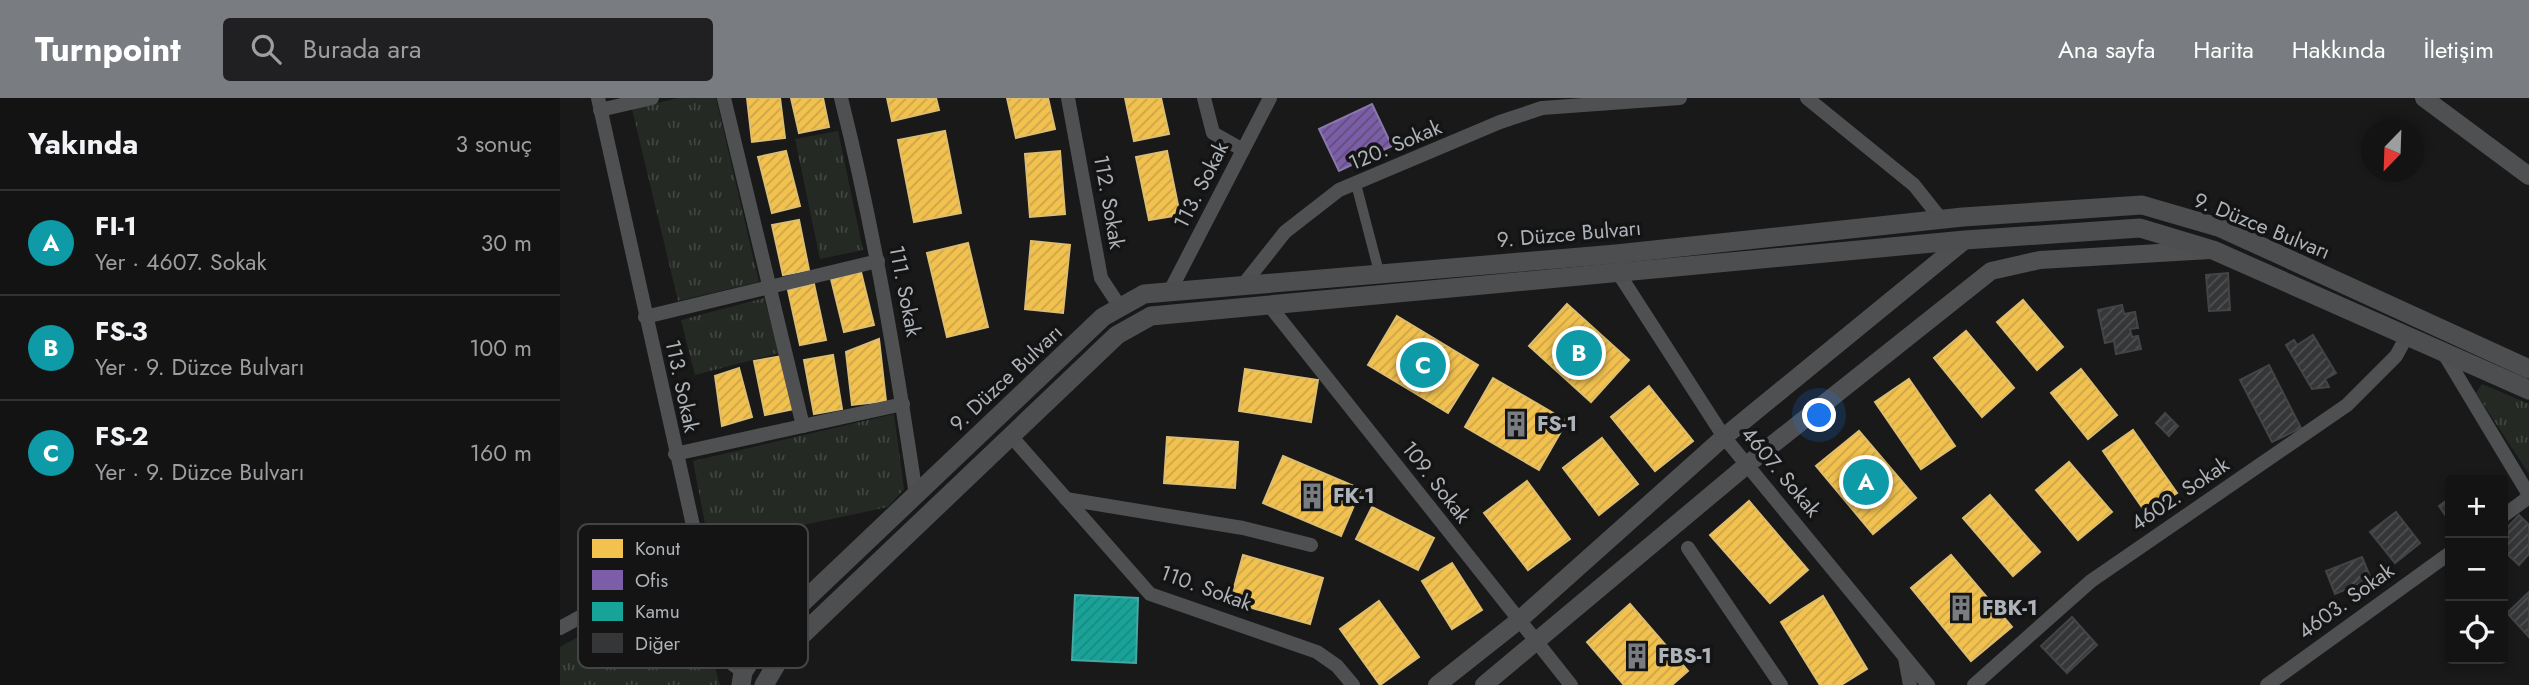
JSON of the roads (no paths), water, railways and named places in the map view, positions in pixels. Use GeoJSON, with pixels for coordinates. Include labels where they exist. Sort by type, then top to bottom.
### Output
{"type":"FeatureCollection","features":[{"type":"Feature","properties":{"kind":"main road","name":"9. Düzce Bulvarı"},"geometry":{"type":"LineString","coordinates":[[808,597],[1104,317],[1144,294],[1378,272],[1616,254],[1941,219],[2142,205],[2221,228],[2529,369]]}},
{"type":"Feature","properties":{"kind":"main road","name":"9. Düzce Bulvarı"},"geometry":{"type":"LineString","coordinates":[[808,629],[1117,335],[1151,316],[1965,240],[2140,228],[2213,250],[2529,390]]}},
{"type":"Feature","properties":{"kind":"main road","name":"9. Düzce Bulvarı"},"geometry":{"type":"LineString","coordinates":[[764,685],[774,668]]}},
{"type":"Feature","properties":{"kind":"street"},"geometry":{"type":"LineString","coordinates":[[599,104],[652,98]]}},
{"type":"Feature","properties":{"kind":"street"},"geometry":{"type":"LineString","coordinates":[[724,98],[803,426]]}},
{"type":"Feature","properties":{"kind":"street","name":"111. Sokak"},"geometry":{"type":"LineString","coordinates":[[841,98],[865,192],[903,404],[916,495]]}},
{"type":"Feature","properties":{"kind":"street","name":"112. Sokak"},"geometry":{"type":"LineString","coordinates":[[1068,98],[1101,278],[1121,307]]}},
{"type":"Feature","properties":{"kind":"street"},"geometry":{"type":"LineString","coordinates":[[1204,98],[1213,133],[1243,150]]}},
{"type":"Feature","properties":{"kind":"street","name":"113. Sokak"},"geometry":{"type":"LineString","coordinates":[[1170,291],[1270,98]]}},
{"type":"Feature","properties":{"kind":"street","name":"120. Sokak"},"geometry":{"type":"LineString","coordinates":[[1243,285],[1285,232],[1339,190],[1500,122],[1542,108],[1680,98]]}},
{"type":"Feature","properties":{"kind":"street"},"geometry":{"type":"LineString","coordinates":[[1807,98],[1914,185],[1941,219]]}},
{"type":"Feature","properties":{"kind":"street"},"geometry":{"type":"LineString","coordinates":[[2424,98],[2529,176]]}},
{"type":"Feature","properties":{"kind":"street","name":"113. Sokak"},"geometry":{"type":"LineString","coordinates":[[599,104],[691,524]]}},
{"type":"Feature","properties":{"kind":"street"},"geometry":{"type":"LineString","coordinates":[[1356,184],[1378,272]]}},
{"type":"Feature","properties":{"kind":"street"},"geometry":{"type":"LineString","coordinates":[[1437,685],[1518,621],[1724,437],[1965,240]]}},
{"type":"Feature","properties":{"kind":"street"},"geometry":{"type":"LineString","coordinates":[[1484,685],[1748,464],[1991,271],[2040,260],[2213,250]]}},
{"type":"Feature","properties":{"kind":"street"},"geometry":{"type":"LineString","coordinates":[[645,317],[878,261]]}},
{"type":"Feature","properties":{"kind":"street","name":"4607. Sokak"},"geometry":{"type":"LineString","coordinates":[[1619,274],[1724,437],[1928,685]]}},
{"type":"Feature","properties":{"kind":"street","name":"109. Sokak"},"geometry":{"type":"LineString","coordinates":[[1269,305],[1571,685]]}},
{"type":"Feature","properties":{"kind":"street","name":"4602. Sokak"},"geometry":{"type":"LineString","coordinates":[[1974,685],[2091,581],[2347,405],[2396,356],[2407,336]]}},
{"type":"Feature","properties":{"kind":"street"},"geometry":{"type":"LineString","coordinates":[[2443,352],[2529,496],[2508,512]]}},
{"type":"Feature","properties":{"kind":"street"},"geometry":{"type":"LineString","coordinates":[[675,454],[903,404]]}},
{"type":"Feature","properties":{"kind":"street","name":"110. Sokak"},"geometry":{"type":"LineString","coordinates":[[1011,436],[1150,594],[1317,652],[1337,666],[1353,685]]}},
{"type":"Feature","properties":{"kind":"street"},"geometry":{"type":"LineString","coordinates":[[1066,499],[1244,528],[1311,545]]}},
{"type":"Feature","properties":{"kind":"street"},"geometry":{"type":"LineString","coordinates":[[1688,548],[1781,685]]}},
{"type":"Feature","properties":{"kind":"street","name":"4603. Sokak"},"geometry":{"type":"LineString","coordinates":[[2267,685],[2445,557]]}},
{"type":"Feature","properties":{"kind":"street"},"geometry":{"type":"LineString","coordinates":[[560,628],[578,618]]}},
{"type":"Feature","properties":{"kind":"street"},"geometry":{"type":"LineString","coordinates":[[1905,657],[1910,685]]}},
{"type":"Feature","properties":{"kind":"place","name":"FS-3"},"geometry":{"type":"Point","coordinates":[1579,353]}},
{"type":"Feature","properties":{"kind":"place","name":"FS-2"},"geometry":{"type":"Point","coordinates":[1423,365]}},
{"type":"Feature","properties":{"kind":"place","name":"FS-1"},"geometry":{"type":"Point","coordinates":[1516,424]}},
{"type":"Feature","properties":{"kind":"place","name":"FI-1"},"geometry":{"type":"Point","coordinates":[1866,482]}},
{"type":"Feature","properties":{"kind":"place","name":"FK-1"},"geometry":{"type":"Point","coordinates":[1312,496]}},
{"type":"Feature","properties":{"kind":"place","name":"FBK-1"},"geometry":{"type":"Point","coordinates":[1961,608]}},
{"type":"Feature","properties":{"kind":"place","name":"FBS-1"},"geometry":{"type":"Point","coordinates":[1637,656]}}]}
